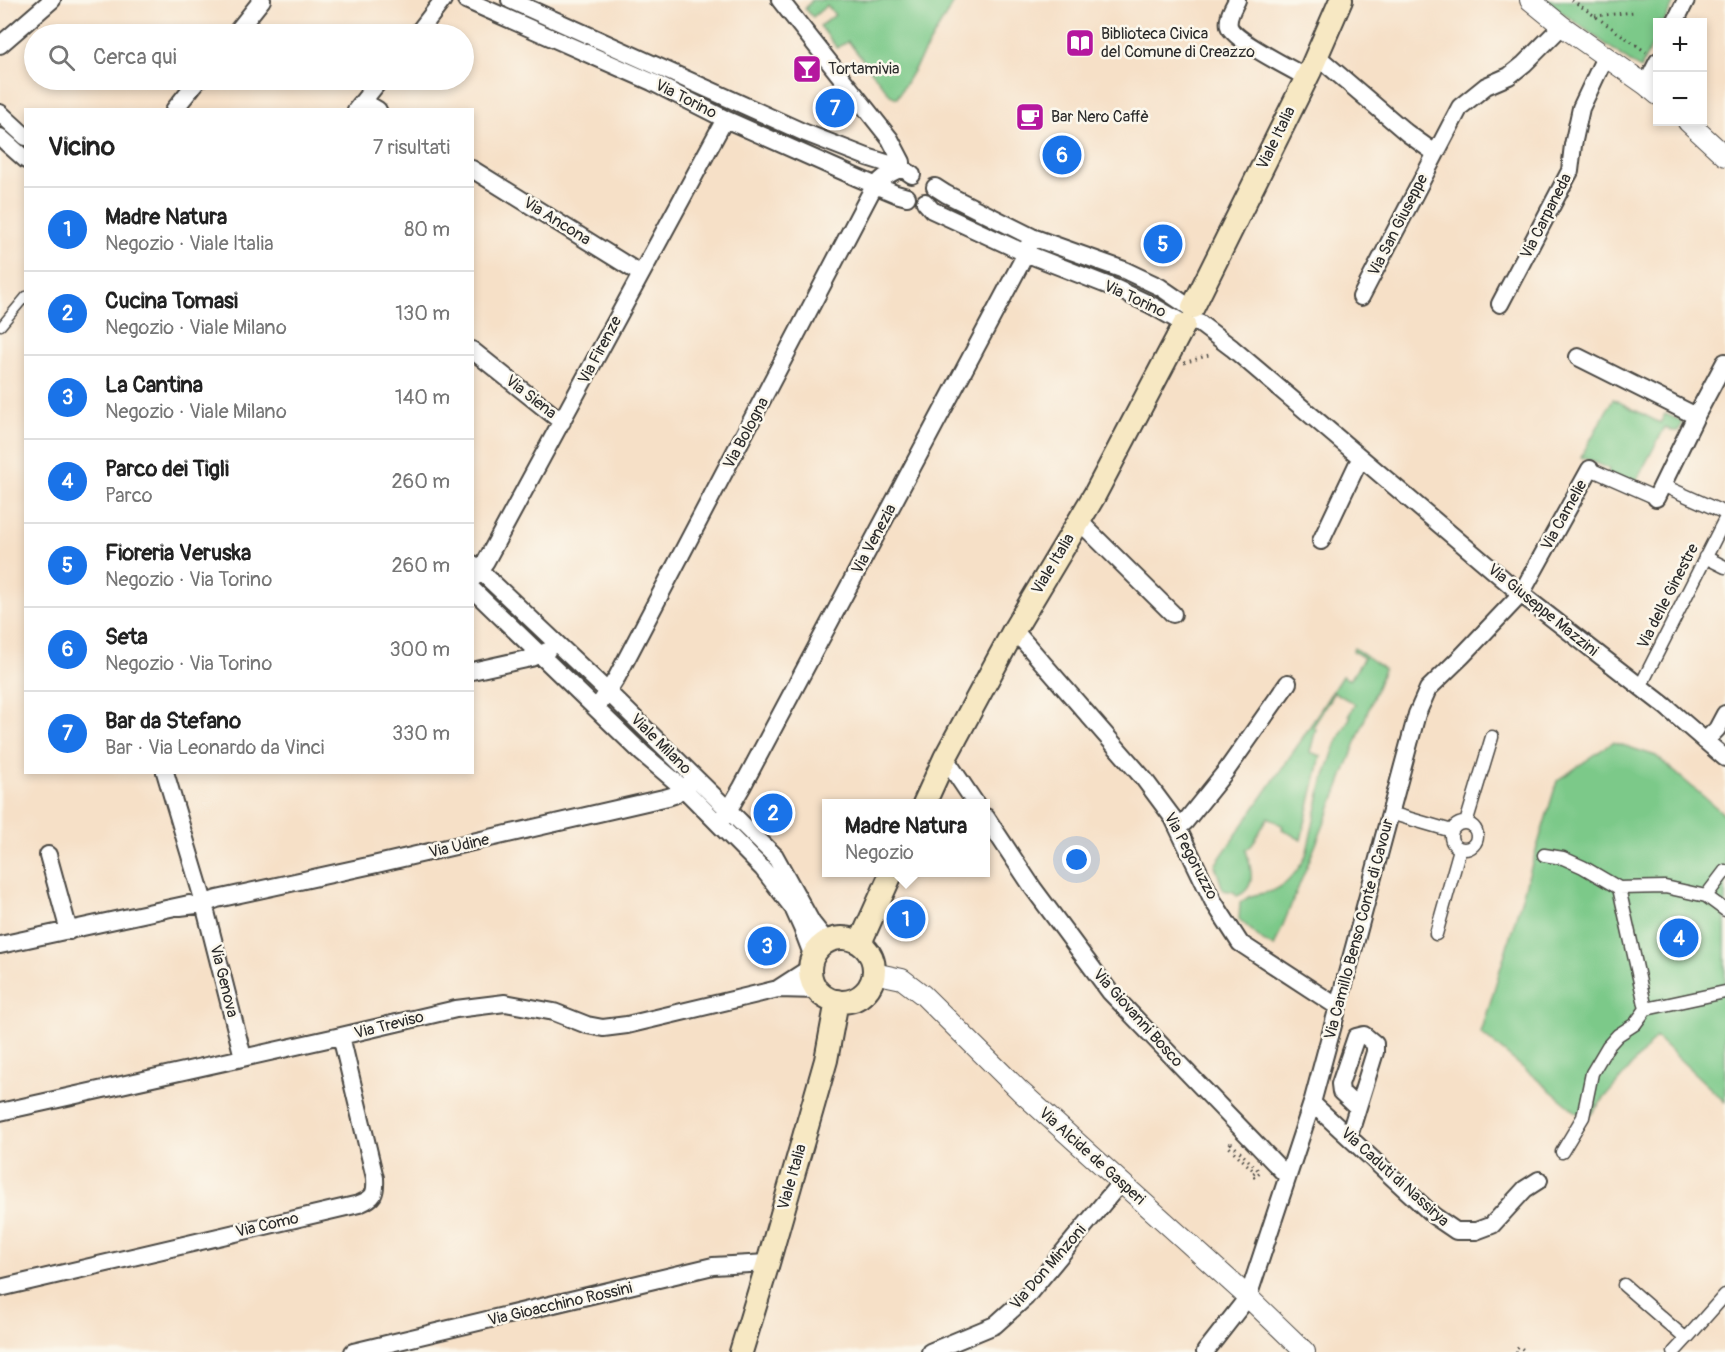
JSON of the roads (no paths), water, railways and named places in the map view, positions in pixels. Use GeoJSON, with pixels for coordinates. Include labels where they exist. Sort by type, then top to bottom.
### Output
{"type":"FeatureCollection","features":[{"type":"Feature","properties":{"kind":"main road","name":"Viale Italia"},"geometry":{"type":"LineString","coordinates":[[926,799],[945,758],[1014,630],[1094,496],[1189,317],[1317,56],[1341,0]]}},
{"type":"Feature","properties":{"kind":"main road"},"geometry":{"type":"LineString","coordinates":[[860,943],[890,877]]}},
{"type":"Feature","properties":{"kind":"main road"},"geometry":{"type":"LineString","coordinates":[[835,938],[852,939],[860,943],[871,956],[879,982],[872,983],[866,992],[848,1001],[845,1005],[823,995],[811,975],[817,956],[835,938]]}},
{"type":"Feature","properties":{"kind":"main road","name":"Viale Italia"},"geometry":{"type":"LineString","coordinates":[[741,1352],[826,1060],[845,1005]]}},
{"type":"Feature","properties":{"kind":"street"},"geometry":{"type":"LineString","coordinates":[[24,24],[52,0]]}},
{"type":"Feature","properties":{"kind":"street"},"geometry":{"type":"LineString","coordinates":[[243,24],[262,0]]}},
{"type":"Feature","properties":{"kind":"street"},"geometry":{"type":"LineString","coordinates":[[425,24],[443,0]]}},
{"type":"Feature","properties":{"kind":"street","name":"Via Torino"},"geometry":{"type":"LineString","coordinates":[[466,0],[652,82],[725,119],[876,186],[907,180],[922,173],[928,174],[935,187],[946,194],[1032,237],[1124,270],[1160,287],[1189,317]]}},
{"type":"Feature","properties":{"kind":"street","name":"Via Torino"},"geometry":{"type":"LineString","coordinates":[[510,0],[803,132],[867,157],[907,180],[915,202],[925,202],[932,210],[1025,253],[1117,289],[1151,305],[1189,317]]}},
{"type":"Feature","properties":{"kind":"street"},"geometry":{"type":"LineString","coordinates":[[780,0],[890,139],[902,162],[907,180]]}},
{"type":"Feature","properties":{"kind":"street"},"geometry":{"type":"LineString","coordinates":[[1237,0],[1229,16],[1229,27],[1232,32],[1243,41],[1306,77]]}},
{"type":"Feature","properties":{"kind":"street"},"geometry":{"type":"LineString","coordinates":[[1530,0],[1652,90]]}},
{"type":"Feature","properties":{"kind":"street"},"geometry":{"type":"LineString","coordinates":[[1677,18],[1686,0]]}},
{"type":"Feature","properties":{"kind":"street"},"geometry":{"type":"LineString","coordinates":[[0,45],[24,24]]}},
{"type":"Feature","properties":{"kind":"street","name":"Via San Giuseppe"},"geometry":{"type":"LineString","coordinates":[[1361,297],[1460,106],[1486,86],[1509,76],[1563,26]]}},
{"type":"Feature","properties":{"kind":"street"},"geometry":{"type":"LineString","coordinates":[[1317,56],[1407,133],[1436,153]]}},
{"type":"Feature","properties":{"kind":"street","name":"Via Carpaneda"},"geometry":{"type":"LineString","coordinates":[[1500,304],[1570,171],[1581,108],[1605,57]]}},
{"type":"Feature","properties":{"kind":"street"},"geometry":{"type":"LineString","coordinates":[[1652,90],[1653,57]]}},
{"type":"Feature","properties":{"kind":"street"},"geometry":{"type":"LineString","coordinates":[[176,108],[190,90]]}},
{"type":"Feature","properties":{"kind":"street"},"geometry":{"type":"LineString","coordinates":[[365,107],[374,90]]}},
{"type":"Feature","properties":{"kind":"street"},"geometry":{"type":"LineString","coordinates":[[0,113],[24,135]]}},
{"type":"Feature","properties":{"kind":"street","name":"Via Firenze"},"geometry":{"type":"LineString","coordinates":[[475,572],[562,422],[725,119]]}},
{"type":"Feature","properties":{"kind":"street"},"geometry":{"type":"LineString","coordinates":[[1692,126],[1725,156]]}},
{"type":"Feature","properties":{"kind":"street"},"geometry":{"type":"LineString","coordinates":[[0,137],[24,158]]}},
{"type":"Feature","properties":{"kind":"street","name":"Via Ancona"},"geometry":{"type":"LineString","coordinates":[[474,170],[641,274]]}},
{"type":"Feature","properties":{"kind":"street","name":"Via Bologna"},"geometry":{"type":"LineString","coordinates":[[597,708],[617,677],[876,186],[886,175],[907,180]]}},
{"type":"Feature","properties":{"kind":"street"},"geometry":{"type":"LineString","coordinates":[[925,202],[933,196],[935,187]]}},
{"type":"Feature","properties":{"kind":"street","name":"Via Venezia"},"geometry":{"type":"LineString","coordinates":[[723,817],[742,787],[1032,237]]}},
{"type":"Feature","properties":{"kind":"street","name":"Via Giuseppe Mazzini"},"geometry":{"type":"LineString","coordinates":[[1189,317],[1232,348],[1521,594],[1665,705],[1725,758]]}},
{"type":"Feature","properties":{"kind":"street","name":"Via Siena"},"geometry":{"type":"LineString","coordinates":[[474,353],[562,422]]}},
{"type":"Feature","properties":{"kind":"street"},"geometry":{"type":"LineString","coordinates":[[1578,357],[1696,416]]}},
{"type":"Feature","properties":{"kind":"street"},"geometry":{"type":"LineString","coordinates":[[1659,492],[1725,362]]}},
{"type":"Feature","properties":{"kind":"street"},"geometry":{"type":"LineString","coordinates":[[1321,541],[1362,459]]}},
{"type":"Feature","properties":{"kind":"street","name":"Via Camelie"},"geometry":{"type":"LineString","coordinates":[[1521,594],[1590,469],[1725,513]]}},
{"type":"Feature","properties":{"kind":"street","name":"Via delle Ginestre"},"geometry":{"type":"LineString","coordinates":[[1640,687],[1725,519]]}},
{"type":"Feature","properties":{"kind":"street"},"geometry":{"type":"LineString","coordinates":[[1079,521],[1173,614]]}},
{"type":"Feature","properties":{"kind":"street"},"geometry":{"type":"LineString","coordinates":[[1706,557],[1725,567]]}},
{"type":"Feature","properties":{"kind":"street","name":"Viale Milano"},"geometry":{"type":"LineString","coordinates":[[475,572],[608,692],[689,783],[723,817],[775,856],[812,923],[817,956]]}},
{"type":"Feature","properties":{"kind":"street","name":"Viale Milano"},"geometry":{"type":"LineString","coordinates":[[474,591],[644,754],[689,783]]}},
{"type":"Feature","properties":{"kind":"street","name":"Via Camillo Benso Conte di Cavour"},"geometry":{"type":"LineString","coordinates":[[1248,1297],[1312,1102],[1417,714],[1428,688],[1521,594]]}},
{"type":"Feature","properties":{"kind":"street","name":"Via Pegoruzzo"},"geometry":{"type":"LineString","coordinates":[[1014,630],[1144,779],[1173,818],[1213,901],[1240,943],[1338,1007]]}},
{"type":"Feature","properties":{"kind":"street"},"geometry":{"type":"LineString","coordinates":[[474,671],[531,658],[559,646]]}},
{"type":"Feature","properties":{"kind":"street"},"geometry":{"type":"LineString","coordinates":[[1178,828],[1226,771],[1288,683]]}},
{"type":"Feature","properties":{"kind":"street"},"geometry":{"type":"LineString","coordinates":[[1705,741],[1717,729],[1725,714]]}},
{"type":"Feature","properties":{"kind":"street"},"geometry":{"type":"LineString","coordinates":[[1466,823],[1492,737]]}},
{"type":"Feature","properties":{"kind":"street"},"geometry":{"type":"LineString","coordinates":[[945,758],[973,799]]}},
{"type":"Feature","properties":{"kind":"street","name":"Via Genova"},"geometry":{"type":"LineString","coordinates":[[166,774],[208,901],[243,1057]]}},
{"type":"Feature","properties":{"kind":"street","name":"Via Udine"},"geometry":{"type":"LineString","coordinates":[[0,945],[650,802],[668,797],[689,783]]}},
{"type":"Feature","properties":{"kind":"street"},"geometry":{"type":"LineString","coordinates":[[1390,813],[1452,831]]}},
{"type":"Feature","properties":{"kind":"street","name":"Via Giovanni Bosco"},"geometry":{"type":"LineString","coordinates":[[990,823],[1033,888],[1110,992],[1287,1176]]}},
{"type":"Feature","properties":{"kind":"street"},"geometry":{"type":"LineString","coordinates":[[1466,823],[1475,828],[1478,840],[1473,847],[1460,849],[1451,839],[1452,831],[1460,824],[1466,823]]}},
{"type":"Feature","properties":{"kind":"street"},"geometry":{"type":"LineString","coordinates":[[1436,934],[1460,849]]}},
{"type":"Feature","properties":{"kind":"street"},"geometry":{"type":"LineString","coordinates":[[48,855],[69,931]]}},
{"type":"Feature","properties":{"kind":"street"},"geometry":{"type":"LineString","coordinates":[[1544,855],[1563,858],[1620,888],[1665,887],[1706,896],[1725,910]]}},
{"type":"Feature","properties":{"kind":"street"},"geometry":{"type":"LineString","coordinates":[[1706,896],[1725,871]]}},
{"type":"Feature","properties":{"kind":"street"},"geometry":{"type":"LineString","coordinates":[[1620,888],[1646,1009]]}},
{"type":"Feature","properties":{"kind":"street","name":"Via Treviso"},"geometry":{"type":"LineString","coordinates":[[778,989],[817,956]]}},
{"type":"Feature","properties":{"kind":"street","name":"Via Alcide de Gasperi"},"geometry":{"type":"LineString","coordinates":[[879,982],[902,979],[923,995],[1020,1091],[1248,1297],[1305,1352]]}},
{"type":"Feature","properties":{"kind":"street","name":"Via Treviso"},"geometry":{"type":"LineString","coordinates":[[0,1112],[456,1009],[488,1004],[505,1003],[545,1010],[587,1025],[603,1028],[627,1025],[778,989],[818,990]]}},
{"type":"Feature","properties":{"kind":"street"},"geometry":{"type":"LineString","coordinates":[[1562,1152],[1582,1117],[1592,1073],[1608,1046],[1618,1035],[1635,1024],[1646,1009],[1725,992]]}},
{"type":"Feature","properties":{"kind":"street","name":"Via Como"},"geometry":{"type":"LineString","coordinates":[[0,1288],[369,1200],[376,1188],[375,1178],[341,1036]]}},
{"type":"Feature","properties":{"kind":"street","name":"Via Caduti di Nassirya"},"geometry":{"type":"LineString","coordinates":[[1312,1102],[1434,1216],[1456,1231],[1476,1231],[1492,1225],[1525,1189],[1539,1179]]}},
{"type":"Feature","properties":{"kind":"street"},"geometry":{"type":"LineString","coordinates":[[1349,1136],[1357,1107]]}},
{"type":"Feature","properties":{"kind":"street","name":"Via Don Minzoni"},"geometry":{"type":"LineString","coordinates":[[930,1352],[995,1325],[1026,1297],[1121,1182]]}},
{"type":"Feature","properties":{"kind":"street","name":"Via Gioacchino Rossini"},"geometry":{"type":"LineString","coordinates":[[353,1352],[389,1348],[713,1266],[768,1263]]}},
{"type":"Feature","properties":{"kind":"street"},"geometry":{"type":"LineString","coordinates":[[1624,1285],[1686,1339]]}},
{"type":"Feature","properties":{"kind":"street"},"geometry":{"type":"LineString","coordinates":[[1674,1352],[1725,1295]]}},
{"type":"Feature","properties":{"kind":"street"},"geometry":{"type":"LineString","coordinates":[[1205,1352],[1248,1297]]}},
{"type":"Feature","properties":{"kind":"lane"},"geometry":{"type":"LineString","coordinates":[[1,326],[24,298]]}},
{"type":"Feature","properties":{"kind":"place","name":"Biblioteca Civica del Comune di Creazzo"},"geometry":{"type":"Point","coordinates":[1080,43]}},
{"type":"Feature","properties":{"kind":"place","name":"Tortamivia"},"geometry":{"type":"Point","coordinates":[807,69]}},
{"type":"Feature","properties":{"kind":"place","name":"Bar da Stefano"},"geometry":{"type":"Point","coordinates":[835,108]}},
{"type":"Feature","properties":{"kind":"place","name":"Bar Nero Caffè"},"geometry":{"type":"Point","coordinates":[1030,117]}},
{"type":"Feature","properties":{"kind":"place","name":"Seta"},"geometry":{"type":"Point","coordinates":[1062,155]}},
{"type":"Feature","properties":{"kind":"place","name":"Fioreria Veruska"},"geometry":{"type":"Point","coordinates":[1163,244]}},
{"type":"Feature","properties":{"kind":"place","name":"Cucina Tomasi"},"geometry":{"type":"Point","coordinates":[773,813]}},
{"type":"Feature","properties":{"kind":"place","name":"Madre Natura"},"geometry":{"type":"Point","coordinates":[906,919]}},
{"type":"Feature","properties":{"kind":"place","name":"Parco dei Tigli"},"geometry":{"type":"Point","coordinates":[1679,938]}},
{"type":"Feature","properties":{"kind":"place","name":"La Cantina"},"geometry":{"type":"Point","coordinates":[767,946]}}]}
